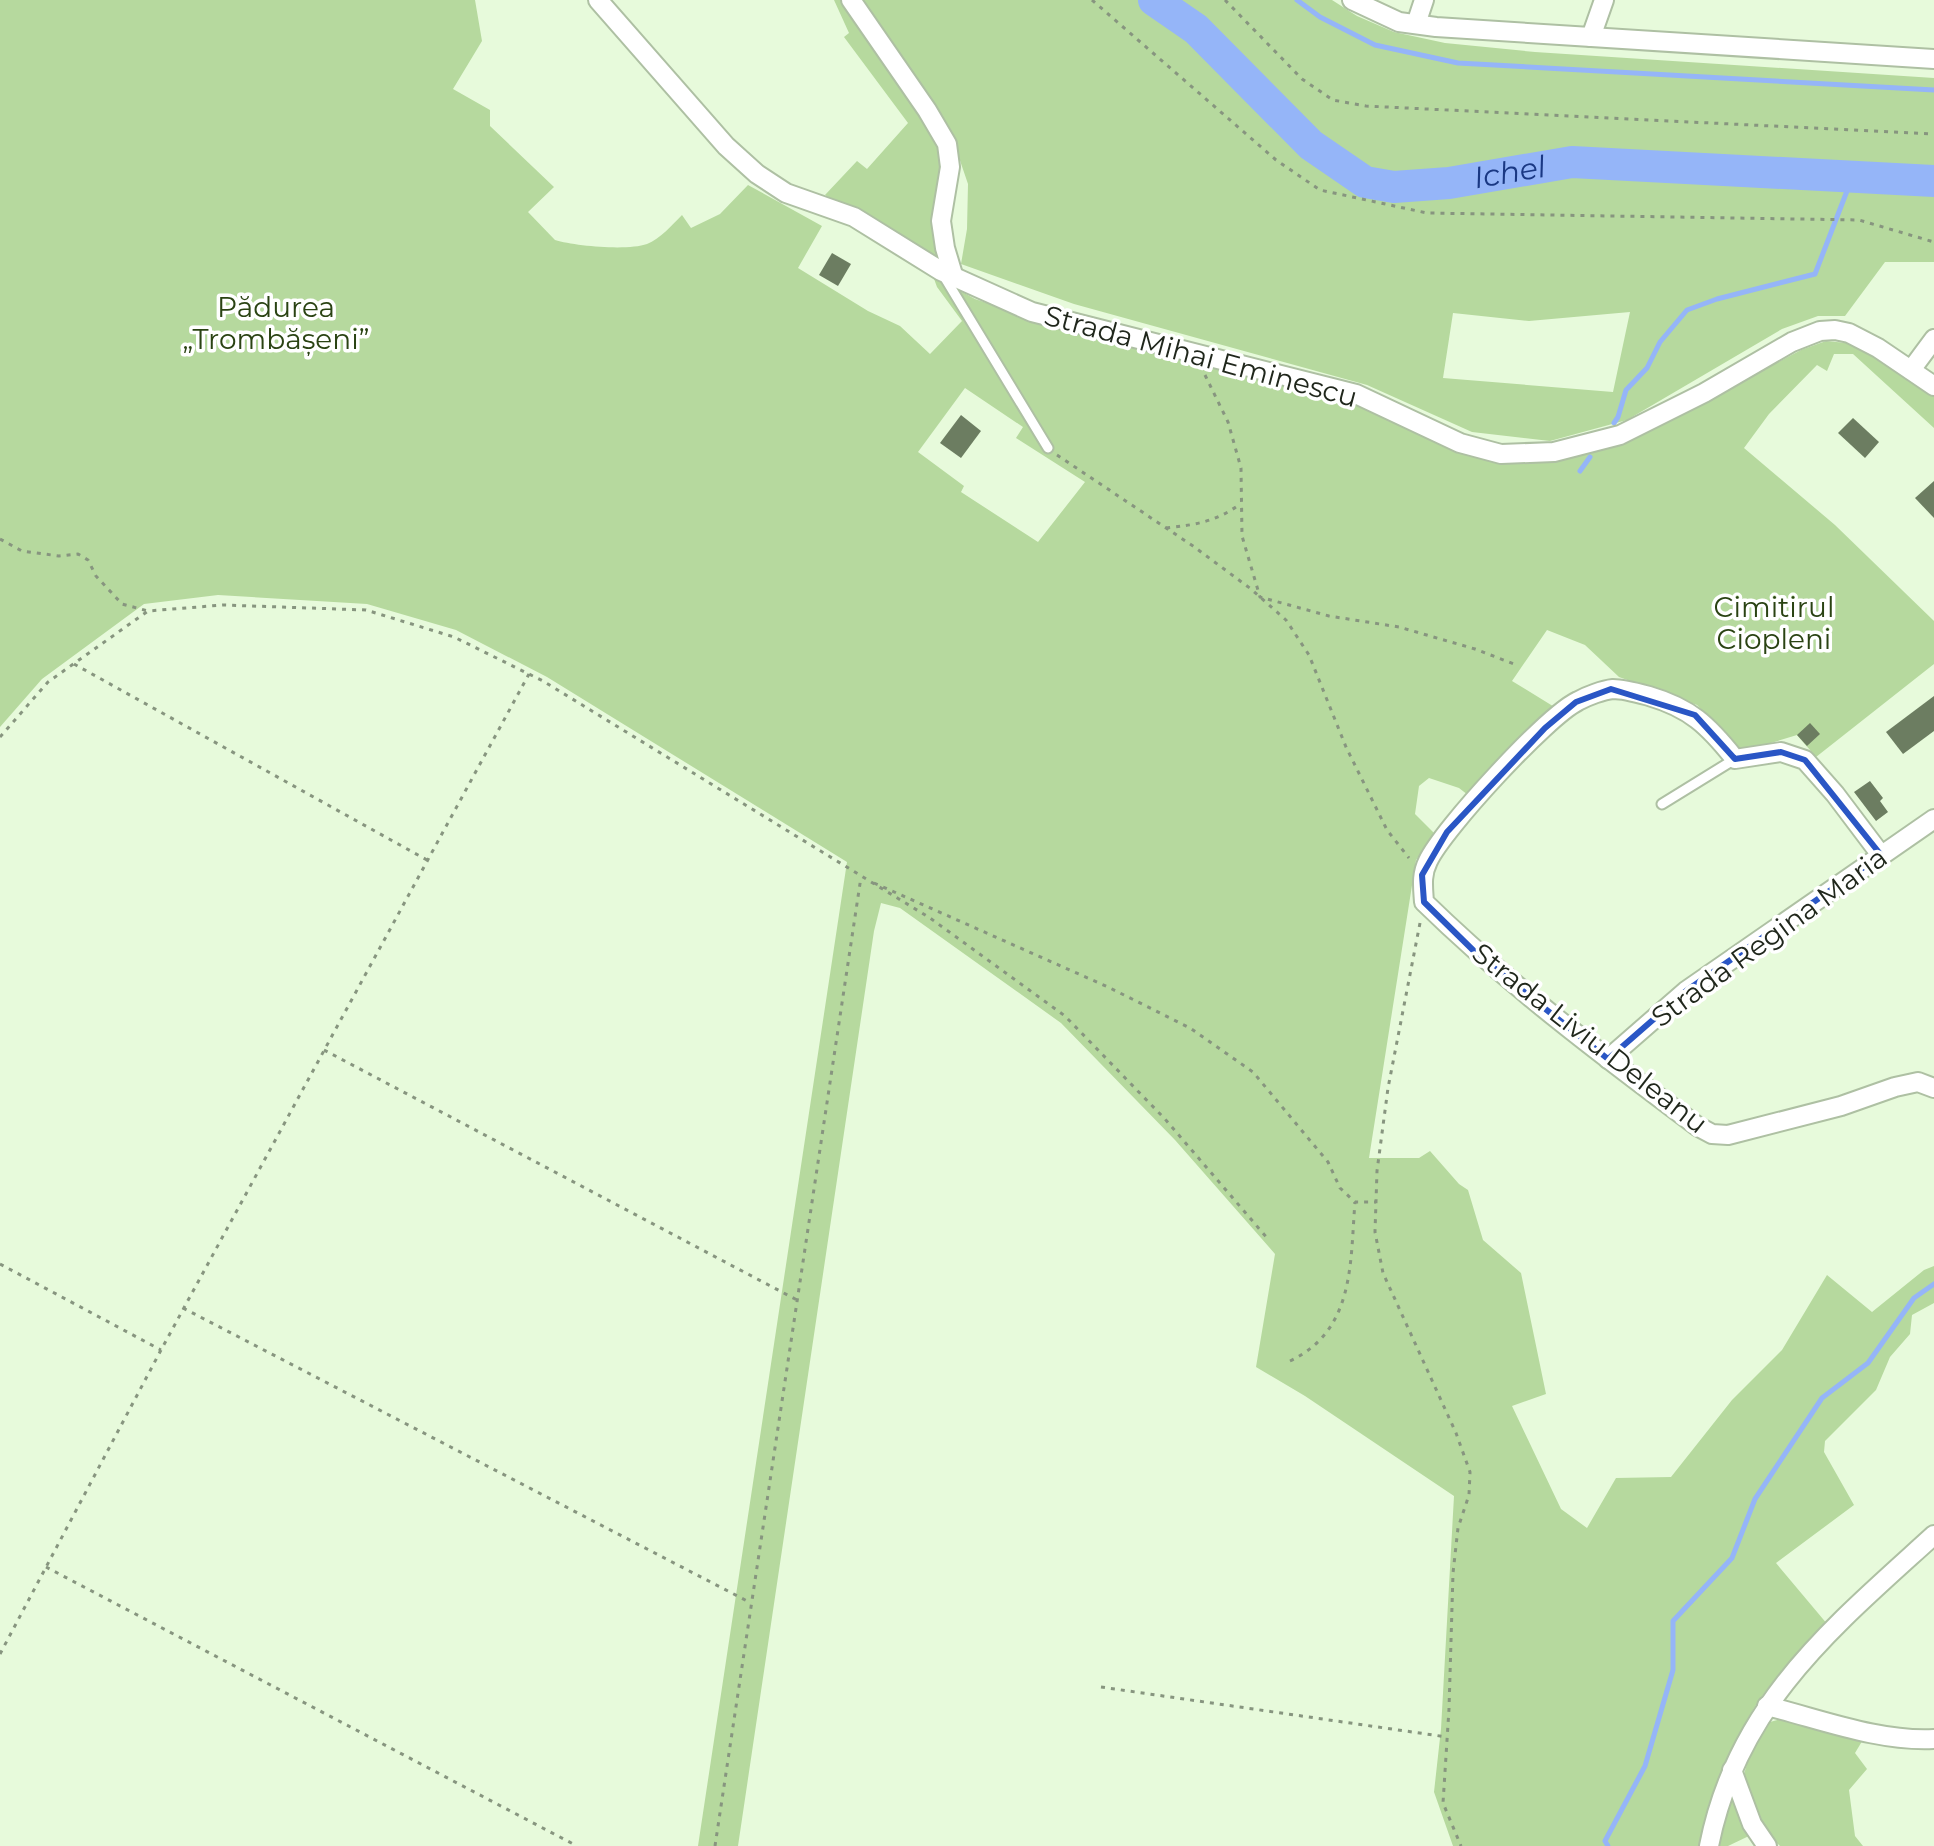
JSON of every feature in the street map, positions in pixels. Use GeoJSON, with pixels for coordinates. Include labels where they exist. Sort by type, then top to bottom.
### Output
{"type":"FeatureCollection","features":[{"type":"Feature","properties":{"kind":"street","name":"Strada Mihai Eminescu"},"geometry":{"type":"LineString","coordinates":[[598,0],[726,146],[757,174],[786,193],[854,217],[948,275],[1032,312],[1356,394],[1460,443],[1501,454],[1554,452],[1620,435],[1704,393],[1792,342],[1820,331],[1849,333],[1911,370]]}},
{"type":"Feature","properties":{"kind":"street"},"geometry":{"type":"LineString","coordinates":[[851,0],[947,144],[950,167],[941,221],[948,275]]}},
{"type":"Feature","properties":{"kind":"street"},"geometry":{"type":"LineString","coordinates":[[1352,0],[1399,22],[1416,24],[1934,59]]}},
{"type":"Feature","properties":{"kind":"street"},"geometry":{"type":"LineString","coordinates":[[1416,24],[1424,0]]}},
{"type":"Feature","properties":{"kind":"street"},"geometry":{"type":"LineString","coordinates":[[1591,37],[1604,0]]}},
{"type":"Feature","properties":{"kind":"street"},"geometry":{"type":"LineString","coordinates":[[1934,339],[1911,370],[1934,386]]}},
{"type":"Feature","properties":{"kind":"street"},"geometry":{"type":"LineString","coordinates":[[1424,902],[1422,875],[1429,858],[1447,832],[1545,728],[1576,702],[1611,689],[1641,693],[1695,715],[1735,759],[1781,752],[1805,760],[1881,855]]}},
{"type":"Feature","properties":{"kind":"street","name":"Strada Regina Maria"},"geometry":{"type":"LineString","coordinates":[[1608,1059],[1686,991],[1934,819]]}},
{"type":"Feature","properties":{"kind":"street","name":"Strada Liviu Deleanu"},"geometry":{"type":"LineString","coordinates":[[1424,902],[1478,955],[1608,1059],[1712,1134],[1728,1135],[1841,1106],[1918,1082],[1934,1088]]}},
{"type":"Feature","properties":{"kind":"street"},"geometry":{"type":"LineString","coordinates":[[1709,1846],[1717,1807],[1732,1770],[1767,1706],[1809,1652],[1934,1535]]}},
{"type":"Feature","properties":{"kind":"street"},"geometry":{"type":"LineString","coordinates":[[1767,1706],[1870,1731],[1921,1740],[1934,1739]]}},
{"type":"Feature","properties":{"kind":"street"},"geometry":{"type":"LineString","coordinates":[[1732,1770],[1759,1845]]}},
{"type":"Feature","properties":{"kind":"lane","name":"Strada Mihai Eminescu"},"geometry":{"type":"LineString","coordinates":[[948,275],[1048,448]]}},
{"type":"Feature","properties":{"kind":"lane"},"geometry":{"type":"LineString","coordinates":[[1662,804],[1735,759]]}},
{"type":"Feature","properties":{"kind":"path"},"geometry":{"type":"LineString","coordinates":[[1092,0],[1276,160],[1320,190],[1427,213],[1849,220],[1934,242]]}},
{"type":"Feature","properties":{"kind":"path"},"geometry":{"type":"LineString","coordinates":[[1225,0],[1302,79],[1333,100],[1366,106],[1934,134]]}},
{"type":"Feature","properties":{"kind":"path"},"geometry":{"type":"LineString","coordinates":[[1205,355],[1205,372],[1228,422],[1241,468],[1242,536],[1260,597]]}},
{"type":"Feature","properties":{"kind":"path"},"geometry":{"type":"LineString","coordinates":[[1048,448],[1166,528],[1260,597],[1286,620],[1309,655],[1346,747],[1387,830],[1422,875]]}},
{"type":"Feature","properties":{"kind":"path"},"geometry":{"type":"LineString","coordinates":[[1166,528],[1201,524],[1224,516],[1242,503]]}},
{"type":"Feature","properties":{"kind":"path"},"geometry":{"type":"LineString","coordinates":[[0,539],[22,551],[59,556],[78,554],[88,560],[96,576],[122,604],[148,611],[223,605],[366,610],[454,637],[529,674],[930,918],[1065,1016],[1165,1119],[1268,1239]]}},
{"type":"Feature","properties":{"kind":"path"},"geometry":{"type":"LineString","coordinates":[[1260,597],[1329,616],[1399,627],[1514,664]]}},
{"type":"Feature","properties":{"kind":"path"},"geometry":{"type":"LineString","coordinates":[[0,737],[48,682],[148,611]]}},
{"type":"Feature","properties":{"kind":"path"},"geometry":{"type":"LineString","coordinates":[[74,664],[428,860]]}},
{"type":"Feature","properties":{"kind":"path"},"geometry":{"type":"LineString","coordinates":[[0,1654],[183,1308],[529,674]]}},
{"type":"Feature","properties":{"kind":"path"},"geometry":{"type":"LineString","coordinates":[[861,877],[1108,987],[1190,1028],[1253,1072],[1328,1162],[1340,1188],[1355,1202],[1376,1202]]}},
{"type":"Feature","properties":{"kind":"path"},"geometry":{"type":"LineString","coordinates":[[715,1846],[861,877]]}},
{"type":"Feature","properties":{"kind":"path"},"geometry":{"type":"LineString","coordinates":[[1424,902],[1388,1088],[1377,1171],[1375,1232],[1383,1273],[1456,1433],[1470,1472],[1469,1495],[1458,1528],[1453,1573],[1443,1803],[1461,1846]]}},
{"type":"Feature","properties":{"kind":"path"},"geometry":{"type":"LineString","coordinates":[[324,1050],[797,1300]]}},
{"type":"Feature","properties":{"kind":"path"},"geometry":{"type":"LineString","coordinates":[[1290,1361],[1306,1353],[1326,1333],[1343,1304],[1351,1270],[1355,1202]]}},
{"type":"Feature","properties":{"kind":"path"},"geometry":{"type":"LineString","coordinates":[[0,1264],[161,1350]]}},
{"type":"Feature","properties":{"kind":"path"},"geometry":{"type":"LineString","coordinates":[[183,1308],[751,1603]]}},
{"type":"Feature","properties":{"kind":"path"},"geometry":{"type":"LineString","coordinates":[[46,1567],[577,1846]]}},
{"type":"Feature","properties":{"kind":"path"},"geometry":{"type":"LineString","coordinates":[[1101,1687],[1447,1737]]}},
{"type":"Feature","properties":{"kind":"highlighted area"},"geometry":{"type":"Polygon","coordinates":[[[1611,689],[1695,715],[1735,759],[1781,752],[1805,760],[1881,855],[1686,991],[1608,1059],[1478,955],[1424,902],[1422,875],[1447,832],[1545,728],[1576,702],[1611,689]]]}},
{"type":"Feature","properties":{"kind":"green space","name":"Pădurea „Trombășeni”"},"geometry":{"type":"Polygon","coordinates":[[[0,0],[475,0],[482,41],[453,89],[490,110],[490,126],[554,187],[528,212],[555,240],[601,247],[647,244],[682,215],[691,228],[720,214],[748,185],[822,226],[798,268],[868,311],[900,326],[930,354],[962,321],[937,287],[933,276],[975,299],[1053,325],[1349,399],[1508,463],[1714,396],[1801,350],[1826,341],[1857,344],[1892,363],[1934,395],[1934,428],[1853,354],[1834,354],[1827,371],[1817,365],[1769,414],[1744,448],[1835,525],[1934,621],[1934,664],[1816,757],[1797,735],[1742,752],[1697,705],[1619,677],[1585,645],[1547,630],[1512,681],[1556,708],[1468,795],[1459,788],[1429,778],[1419,786],[1415,814],[1435,834],[1416,860],[1369,1158],[1419,1158],[1430,1151],[1468,1190],[1483,1240],[1521,1273],[1546,1394],[1512,1406],[1561,1509],[1587,1528],[1616,1478],[1671,1477],[1732,1400],[1782,1350],[1827,1275],[1872,1312],[1924,1270],[1934,1266],[1934,1303],[1912,1315],[1910,1334],[1890,1357],[1876,1390],[1825,1441],[1824,1452],[1854,1505],[1776,1563],[1828,1625],[1782,1671],[1745,1724],[1727,1768],[1703,1846],[1453,1846],[1434,1792],[1441,1729],[1454,1496],[1305,1396],[1256,1367],[1275,1254],[1175,1140],[1061,1023],[900,908],[881,903],[874,931],[738,1846],[698,1846],[847,862],[547,677],[456,630],[367,604],[218,595],[144,604],[42,679],[0,727],[0,0]],[[965,388],[918,452],[964,486],[961,492],[1038,542],[1085,482],[1016,438],[1023,427],[965,388]]]}},
{"type":"Feature","properties":{"kind":"green space"},"geometry":{"type":"Polygon","coordinates":[[[834,0],[841,0],[938,141],[941,159],[934,220],[941,263],[825,195],[857,161],[867,169],[908,123],[844,37],[849,33],[834,0]]]}},
{"type":"Feature","properties":{"kind":"green space"},"geometry":{"type":"Polygon","coordinates":[[[862,0],[1332,0],[1357,16],[1394,32],[1445,43],[1535,52],[1934,78],[1934,262],[1885,262],[1845,316],[1818,316],[1782,329],[1627,420],[1550,441],[1472,432],[1367,385],[1074,304],[961,264],[967,229],[968,184],[951,134],[862,0]],[[1630,312],[1529,321],[1453,313],[1443,378],[1613,392],[1630,312]]]}},
{"type":"Feature","properties":{"kind":"green space"},"geometry":{"type":"Polygon","coordinates":[[[1785,1718],[1864,1738],[1855,1753],[1867,1769],[1849,1790],[1855,1836],[1863,1846],[1780,1846],[1756,1816],[1745,1789],[1747,1765],[1770,1722],[1785,1718]]]}},
{"type":"Feature","properties":{"kind":"green space"},"geometry":{"type":"Polygon","coordinates":[[[1732,1786],[1751,1835],[1728,1846],[1715,1846],[1732,1786]]]}},
{"type":"Feature","properties":{"kind":"building"},"geometry":{"type":"Polygon","coordinates":[[[832,253],[851,264],[838,286],[819,275],[832,253]]]}},
{"type":"Feature","properties":{"kind":"building"},"geometry":{"type":"Polygon","coordinates":[[[961,415],[981,431],[961,458],[940,443],[961,415]]]}},
{"type":"Feature","properties":{"kind":"building"},"geometry":{"type":"Polygon","coordinates":[[[1853,418],[1879,442],[1865,458],[1838,433],[1853,418]]]}},
{"type":"Feature","properties":{"kind":"building"},"geometry":{"type":"Polygon","coordinates":[[[1934,481],[1934,518],[1915,498],[1934,481]]]}},
{"type":"Feature","properties":{"kind":"building"},"geometry":{"type":"Polygon","coordinates":[[[1934,696],[1934,731],[1903,754],[1886,732],[1934,696]]]}},
{"type":"Feature","properties":{"kind":"building"},"geometry":{"type":"Polygon","coordinates":[[[1810,723],[1820,734],[1807,746],[1797,735],[1810,723]]]}},
{"type":"Feature","properties":{"kind":"building"},"geometry":{"type":"Polygon","coordinates":[[[1870,781],[1883,798],[1880,801],[1888,812],[1876,821],[1854,792],[1870,781]]]}},
{"type":"Feature","properties":{"kind":"waterway","name":"Ichel"},"geometry":{"type":"LineString","coordinates":[[1154,0],[1196,29],[1311,145],[1365,182],[1394,187],[1449,183],[1572,162],[1934,181]]}},
{"type":"Feature","properties":{"kind":"waterway"},"geometry":{"type":"LineString","coordinates":[[1297,0],[1320,17],[1375,45],[1458,63],[1934,90]]}},
{"type":"Feature","properties":{"kind":"waterway"},"geometry":{"type":"LineString","coordinates":[[1614,423],[1626,390],[1647,368],[1660,342],[1687,310],[1717,299],[1815,274],[1852,178]]}},
{"type":"Feature","properties":{"kind":"waterway"},"geometry":{"type":"LineString","coordinates":[[1580,471],[1590,457]]}},
{"type":"Feature","properties":{"kind":"waterway"},"geometry":{"type":"LineString","coordinates":[[1608,1846],[1605,1841],[1645,1766],[1673,1670],[1673,1621],[1732,1558],[1755,1499],[1822,1398],[1868,1363],[1914,1298],[1934,1284]]}},
{"type":"Feature","properties":{"kind":"park label","name":"Cimitirul Ciopleni"},"geometry":{"type":"Point","coordinates":[1774,623]}}]}
